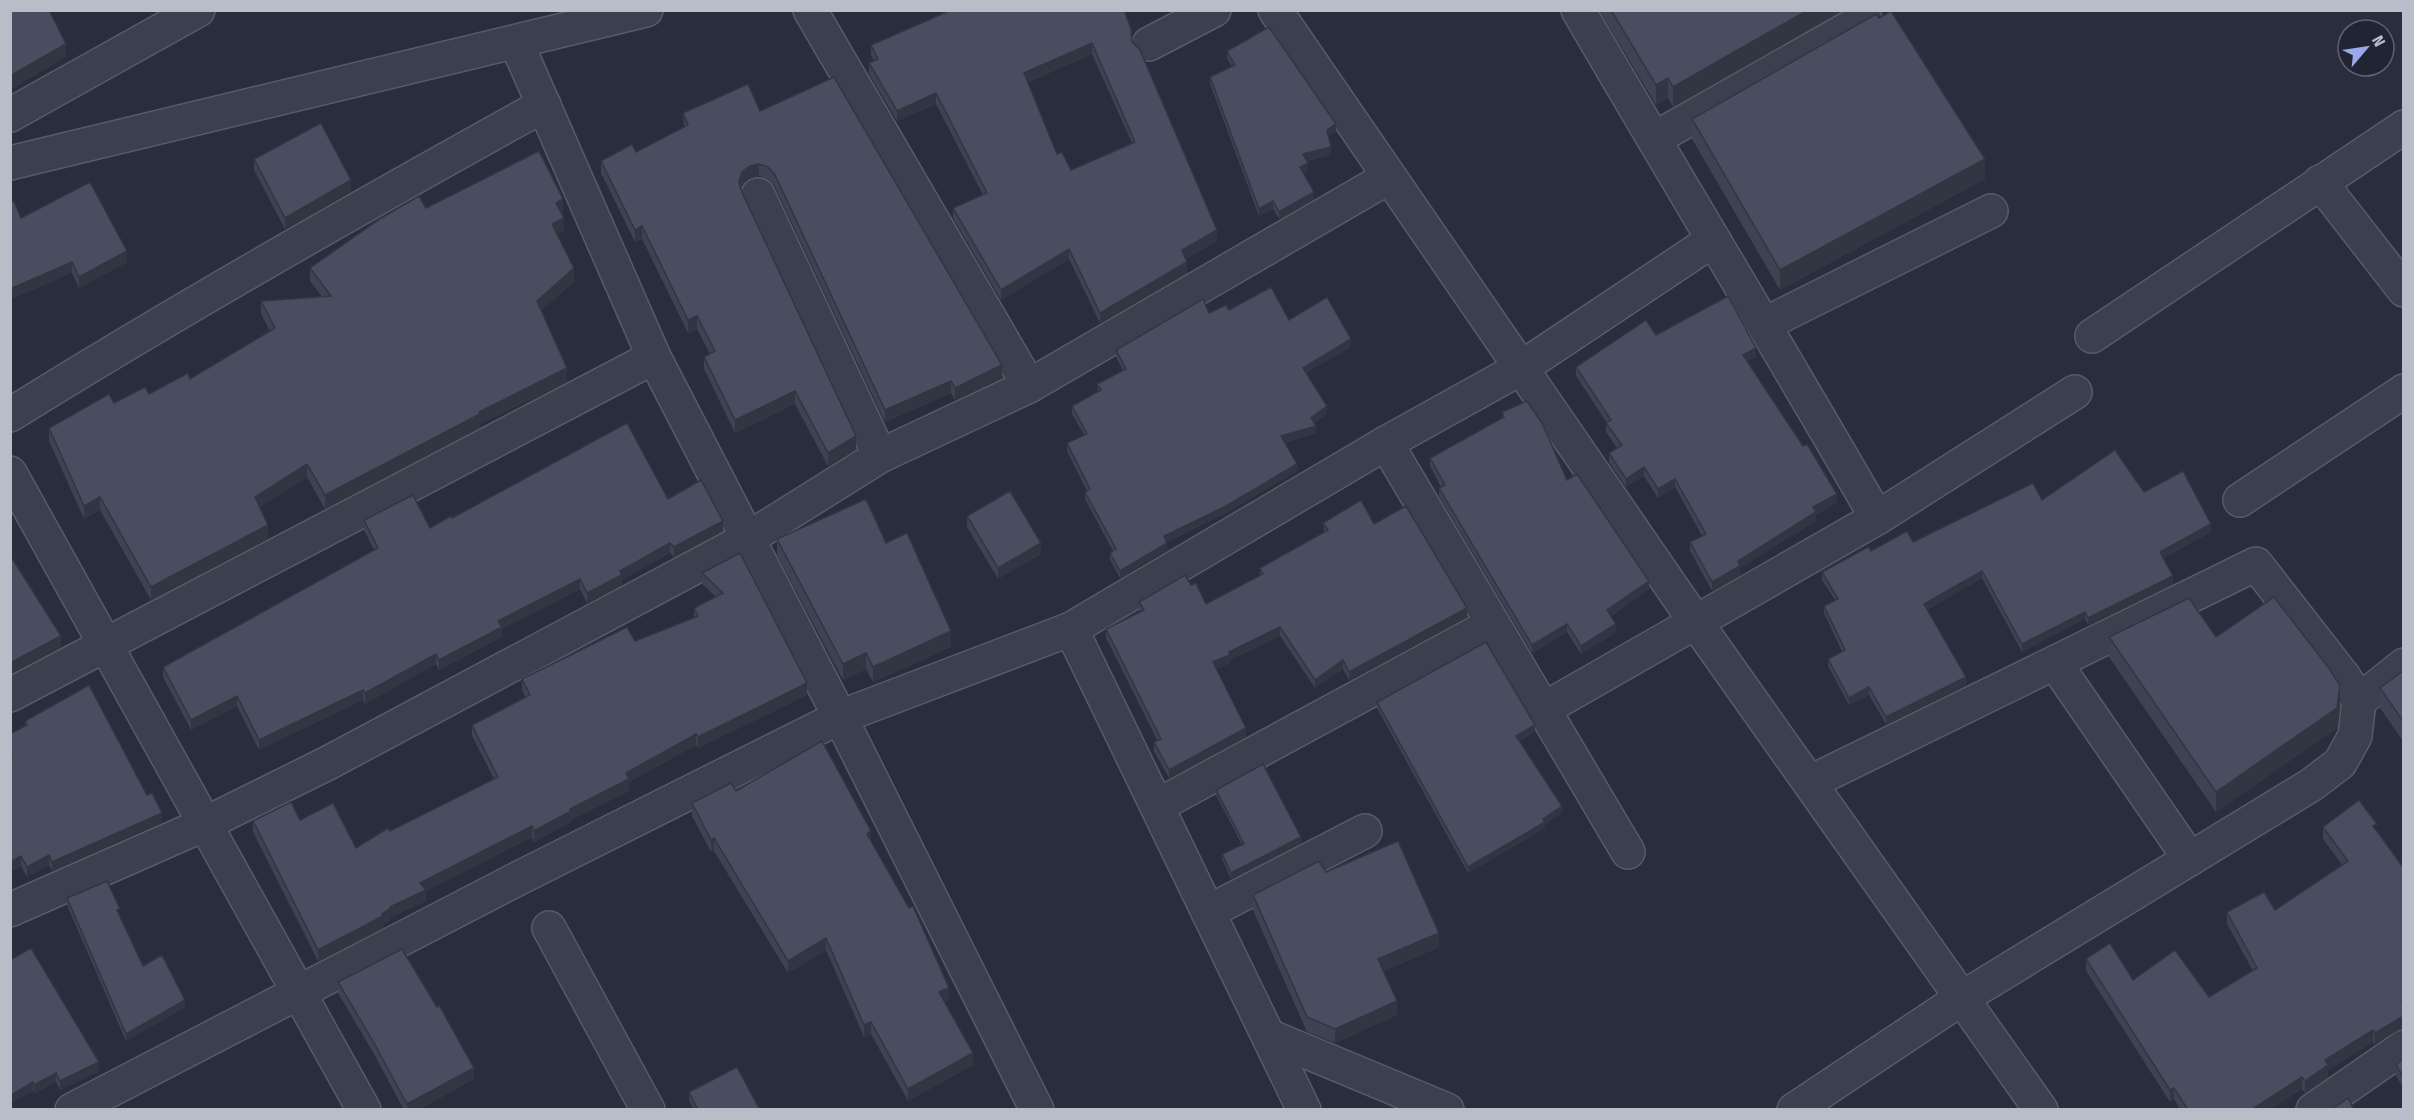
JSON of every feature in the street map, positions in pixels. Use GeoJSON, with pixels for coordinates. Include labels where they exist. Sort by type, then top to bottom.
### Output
{"type":"FeatureCollection","features":[{"type":"Feature","properties":{"kind":"street"},"geometry":{"type":"LineString","coordinates":[[10,115],[198,10]]}},
{"type":"Feature","properties":{"kind":"street"},"geometry":{"type":"LineString","coordinates":[[10,163],[516,42],[603,15],[646,10]]}},
{"type":"Feature","properties":{"kind":"street"},"geometry":{"type":"LineString","coordinates":[[810,10],[1029,386]]}},
{"type":"Feature","properties":{"kind":"street"},"geometry":{"type":"LineString","coordinates":[[1149,44],[1214,10]]}},
{"type":"Feature","properties":{"kind":"street"},"geometry":{"type":"LineString","coordinates":[[1275,10],[1695,621],[2041,1110]]}},
{"type":"Feature","properties":{"kind":"street"},"geometry":{"type":"LineString","coordinates":[[1578,10],[1765,324],[1877,518]]}},
{"type":"Feature","properties":{"kind":"street"},"geometry":{"type":"LineString","coordinates":[[1654,139],[1865,19]]}},
{"type":"Feature","properties":{"kind":"street"},"geometry":{"type":"LineString","coordinates":[[516,42],[654,357],[749,538],[1037,1110]]}},
{"type":"Feature","properties":{"kind":"street"},"geometry":{"type":"LineString","coordinates":[[10,415],[111,352],[363,205],[544,105]]}},
{"type":"Feature","properties":{"kind":"street"},"geometry":{"type":"LineString","coordinates":[[2092,336],[2403,128]]}},
{"type":"Feature","properties":{"kind":"street"},"geometry":{"type":"LineString","coordinates":[[10,910],[205,824],[328,763],[749,538],[880,456],[1029,386],[1389,177]]}},
{"type":"Feature","properties":{"kind":"street"},"geometry":{"type":"LineString","coordinates":[[2320,182],[2403,290]]}},
{"type":"Feature","properties":{"kind":"street"},"geometry":{"type":"LineString","coordinates":[[758,195],[880,456]]}},
{"type":"Feature","properties":{"kind":"street"},"geometry":{"type":"LineString","coordinates":[[1765,324],[1991,211]]}},
{"type":"Feature","properties":{"kind":"street"},"geometry":{"type":"LineString","coordinates":[[72,1110],[521,877],[840,717],[1071,628],[1386,443],[1521,368],[1713,240]]}},
{"type":"Feature","properties":{"kind":"street"},"geometry":{"type":"LineString","coordinates":[[10,695],[654,357]]}},
{"type":"Feature","properties":{"kind":"street"},"geometry":{"type":"LineString","coordinates":[[2240,500],[2403,391]]}},
{"type":"Feature","properties":{"kind":"street"},"geometry":{"type":"LineString","coordinates":[[1544,709],[1877,518],[2075,392]]}},
{"type":"Feature","properties":{"kind":"street"},"geometry":{"type":"LineString","coordinates":[[1386,443],[1628,852]]}},
{"type":"Feature","properties":{"kind":"street"},"geometry":{"type":"LineString","coordinates":[[10,473],[364,1110]]}},
{"type":"Feature","properties":{"kind":"street"},"geometry":{"type":"LineString","coordinates":[[1794,1110],[1962,998],[2311,785],[2340,763],[2355,736],[2359,701],[2344,677],[2256,564],[1811,782]]}},
{"type":"Feature","properties":{"kind":"street"},"geometry":{"type":"LineString","coordinates":[[1157,806],[1493,624]]}},
{"type":"Feature","properties":{"kind":"street"},"geometry":{"type":"LineString","coordinates":[[1071,628],[1304,1110]]}},
{"type":"Feature","properties":{"kind":"street"},"geometry":{"type":"LineString","coordinates":[[2055,663],[2190,859]]}},
{"type":"Feature","properties":{"kind":"street"},"geometry":{"type":"LineString","coordinates":[[2359,701],[2403,665]]}},
{"type":"Feature","properties":{"kind":"street"},"geometry":{"type":"LineString","coordinates":[[1208,912],[1365,831]]}},
{"type":"Feature","properties":{"kind":"street"},"geometry":{"type":"LineString","coordinates":[[549,928],[648,1110]]}},
{"type":"Feature","properties":{"kind":"street"},"geometry":{"type":"LineString","coordinates":[[1269,1036],[1447,1110]]}},
{"type":"Feature","properties":{"kind":"street"},"geometry":{"type":"LineString","coordinates":[[2313,1110],[2403,1047]]}},
{"type":"Feature","properties":{"kind":"building"},"geometry":{"type":"Polygon","coordinates":[[[10,10],[49,10],[66,44],[10,76],[10,10]]]}},
{"type":"Feature","properties":{"kind":"building"},"geometry":{"type":"Polygon","coordinates":[[[951,10],[1124,10],[1131,29],[1132,42],[1140,50],[1217,230],[1182,250],[1187,262],[1100,313],[1069,249],[1001,290],[953,208],[987,193],[936,93],[897,111],[869,63],[878,59],[871,45],[951,10]],[[1092,43],[1024,73],[1057,154],[1062,152],[1071,170],[1135,142],[1092,43]]]}},
{"type":"Feature","properties":{"kind":"building"},"geometry":{"type":"Polygon","coordinates":[[[1611,10],[1808,10],[1673,87],[1668,78],[1656,85],[1611,10]]]}},
{"type":"Feature","properties":{"kind":"building"},"geometry":{"type":"Polygon","coordinates":[[[1891,11],[1985,159],[1780,270],[1692,119],[1876,14],[1879,18],[1891,11]]]}},
{"type":"Feature","properties":{"kind":"building"},"geometry":{"type":"Polygon","coordinates":[[[1269,27],[1336,124],[1327,130],[1331,147],[1303,154],[1308,163],[1300,167],[1314,192],[1279,212],[1273,201],[1259,209],[1210,77],[1235,65],[1227,51],[1269,27]]]}},
{"type":"Feature","properties":{"kind":"building"},"geometry":{"type":"Polygon","coordinates":[[[834,77],[1002,365],[955,388],[951,381],[885,410],[775,175],[768,167],[759,164],[750,166],[742,172],[739,181],[741,190],[856,436],[828,453],[795,391],[735,420],[704,357],[715,351],[697,316],[688,320],[642,226],[635,230],[601,161],[632,144],[636,152],[688,125],[683,113],[748,84],[760,111],[834,77]]]}},
{"type":"Feature","properties":{"kind":"building"},"geometry":{"type":"Polygon","coordinates":[[[321,123],[351,180],[285,218],[254,159],[321,123]]]}},
{"type":"Feature","properties":{"kind":"building"},"geometry":{"type":"Polygon","coordinates":[[[539,151],[563,199],[556,203],[564,218],[552,224],[574,268],[537,301],[567,368],[479,412],[480,414],[325,495],[307,464],[255,497],[268,525],[151,587],[100,497],[84,506],[49,428],[109,394],[114,403],[145,387],[149,394],[188,373],[190,379],[275,328],[261,301],[331,296],[310,268],[381,218],[419,196],[426,208],[539,151]]]}},
{"type":"Feature","properties":{"kind":"building"},"geometry":{"type":"Polygon","coordinates":[[[90,182],[127,251],[79,277],[72,262],[10,289],[10,202],[14,201],[21,218],[90,182]]]}},
{"type":"Feature","properties":{"kind":"building"},"geometry":{"type":"Polygon","coordinates":[[[1271,287],[1289,320],[1327,297],[1351,339],[1303,368],[1327,406],[1311,418],[1316,426],[1281,436],[1297,464],[1226,506],[1164,536],[1167,543],[1120,571],[1110,553],[1116,549],[1085,492],[1090,489],[1067,443],[1087,434],[1072,406],[1101,390],[1097,384],[1126,369],[1116,350],[1203,299],[1209,313],[1226,305],[1229,310],[1271,287]]]}},
{"type":"Feature","properties":{"kind":"building"},"geometry":{"type":"Polygon","coordinates":[[[1728,296],[1756,348],[1743,355],[1803,446],[1807,444],[1837,494],[1813,507],[1816,512],[1738,561],[1740,566],[1712,582],[1690,542],[1706,534],[1675,479],[1658,489],[1644,467],[1626,479],[1609,453],[1622,445],[1606,423],[1611,420],[1576,367],[1646,320],[1656,335],[1728,296]]]}},
{"type":"Feature","properties":{"kind":"building"},"geometry":{"type":"Polygon","coordinates":[[[1527,401],[1542,423],[1567,480],[1577,474],[1649,581],[1607,610],[1616,624],[1581,646],[1567,624],[1532,645],[1439,488],[1445,485],[1430,458],[1504,417],[1502,412],[1527,401]]]}},
{"type":"Feature","properties":{"kind":"building"},"geometry":{"type":"Polygon","coordinates":[[[627,423],[668,499],[701,480],[723,521],[674,547],[670,543],[620,571],[622,575],[587,593],[580,579],[498,621],[502,627],[439,660],[436,654],[365,693],[363,690],[259,740],[237,696],[191,720],[163,667],[378,548],[364,520],[413,495],[430,528],[627,423]]]}},
{"type":"Feature","properties":{"kind":"building"},"geometry":{"type":"Polygon","coordinates":[[[2115,450],[2144,492],[2183,471],[2211,524],[2160,552],[2173,576],[2088,618],[2085,612],[2022,644],[1982,571],[1924,604],[1966,677],[1886,717],[1869,687],[1849,698],[1828,659],[1845,650],[1824,606],[1838,599],[1822,572],[1868,547],[1871,551],[1907,531],[1913,542],[2033,483],[2042,500],[2115,450]]]}},
{"type":"Feature","properties":{"kind":"building"},"geometry":{"type":"Polygon","coordinates":[[[1010,491],[1041,543],[998,568],[967,516],[1010,491]]]}},
{"type":"Feature","properties":{"kind":"building"},"geometry":{"type":"Polygon","coordinates":[[[866,499],[886,543],[907,533],[951,631],[873,667],[866,653],[843,664],[777,539],[866,499]]]}},
{"type":"Feature","properties":{"kind":"building"},"geometry":{"type":"Polygon","coordinates":[[[1361,500],[1374,524],[1406,506],[1467,608],[1349,672],[1343,660],[1315,680],[1280,627],[1229,652],[1230,655],[1213,662],[1246,728],[1169,770],[1154,742],[1161,739],[1106,629],[1144,610],[1139,602],[1185,575],[1191,585],[1196,583],[1206,604],[1263,574],[1260,568],[1328,530],[1323,523],[1361,500]]]}},
{"type":"Feature","properties":{"kind":"building"},"geometry":{"type":"Polygon","coordinates":[[[740,553],[807,683],[698,737],[696,734],[626,773],[629,779],[570,809],[571,811],[534,831],[532,826],[420,883],[426,890],[390,907],[382,914],[383,916],[318,950],[253,821],[291,802],[300,820],[333,803],[356,848],[388,828],[390,831],[498,777],[472,725],[530,695],[522,679],[627,627],[635,641],[698,616],[694,608],[723,593],[702,573],[740,553]]]}},
{"type":"Feature","properties":{"kind":"building"},"geometry":{"type":"Polygon","coordinates":[[[10,555],[61,636],[10,663],[10,555]]]}},
{"type":"Feature","properties":{"kind":"building"},"geometry":{"type":"Polygon","coordinates":[[[2274,597],[2340,685],[2337,708],[2216,792],[2109,637],[2189,598],[2216,637],[2274,597]]]}},
{"type":"Feature","properties":{"kind":"building"},"geometry":{"type":"Polygon","coordinates":[[[1486,642],[1535,725],[1516,736],[1562,806],[1543,819],[1545,822],[1468,867],[1377,702],[1486,642]]]}},
{"type":"Feature","properties":{"kind":"building"},"geometry":{"type":"Polygon","coordinates":[[[2403,671],[2403,721],[2380,688],[2403,671]]]}},
{"type":"Feature","properties":{"kind":"building"},"geometry":{"type":"Polygon","coordinates":[[[89,685],[147,795],[152,793],[162,813],[52,862],[49,855],[27,867],[21,856],[10,862],[10,755],[12,754],[10,734],[27,725],[25,721],[89,685]]]}},
{"type":"Feature","properties":{"kind":"building"},"geometry":{"type":"Polygon","coordinates":[[[822,741],[871,831],[867,834],[909,908],[913,906],[949,988],[939,992],[973,1053],[908,1089],[871,1022],[864,1025],[826,938],[788,961],[714,838],[711,840],[692,803],[731,783],[736,791],[822,741]]]}},
{"type":"Feature","properties":{"kind":"building"},"geometry":{"type":"Polygon","coordinates":[[[1263,764],[1301,837],[1231,873],[1222,854],[1244,844],[1216,790],[1263,764]]]}},
{"type":"Feature","properties":{"kind":"building"},"geometry":{"type":"Polygon","coordinates":[[[2359,800],[2377,824],[2373,826],[2403,867],[2403,1017],[2375,1033],[2373,1030],[2325,1060],[2328,1065],[2305,1081],[2302,1077],[2251,1110],[2188,1110],[2174,1088],[2170,1090],[2086,959],[2110,943],[2133,980],[2175,950],[2209,997],[2257,968],[2227,912],[2264,892],[2275,910],[2348,861],[2323,827],[2359,800]]]}},
{"type":"Feature","properties":{"kind":"building"},"geometry":{"type":"Polygon","coordinates":[[[1398,841],[1439,933],[1378,959],[1397,1001],[1335,1029],[1307,1017],[1253,895],[1319,861],[1326,872],[1398,841]]]}},
{"type":"Feature","properties":{"kind":"building"},"geometry":{"type":"Polygon","coordinates":[[[107,881],[120,909],[117,910],[143,966],[162,955],[185,1000],[126,1034],[67,898],[107,881]]]}},
{"type":"Feature","properties":{"kind":"building"},"geometry":{"type":"Polygon","coordinates":[[[31,948],[99,1062],[60,1081],[56,1073],[34,1085],[33,1082],[10,1096],[10,960],[31,948]]]}},
{"type":"Feature","properties":{"kind":"building"},"geometry":{"type":"Polygon","coordinates":[[[402,949],[437,1007],[439,1005],[474,1068],[407,1104],[338,982],[402,949]]]}},
{"type":"Feature","properties":{"kind":"building"},"geometry":{"type":"Polygon","coordinates":[[[2403,1058],[2403,1076],[2396,1065],[2403,1058]]]}},
{"type":"Feature","properties":{"kind":"building"},"geometry":{"type":"Polygon","coordinates":[[[737,1067],[760,1110],[698,1110],[689,1092],[737,1067]]]}},
{"type":"Feature","properties":{"kind":"building"},"geometry":{"type":"Polygon","coordinates":[[[2348,1098],[2354,1110],[2331,1110],[2348,1098]]]}}]}
